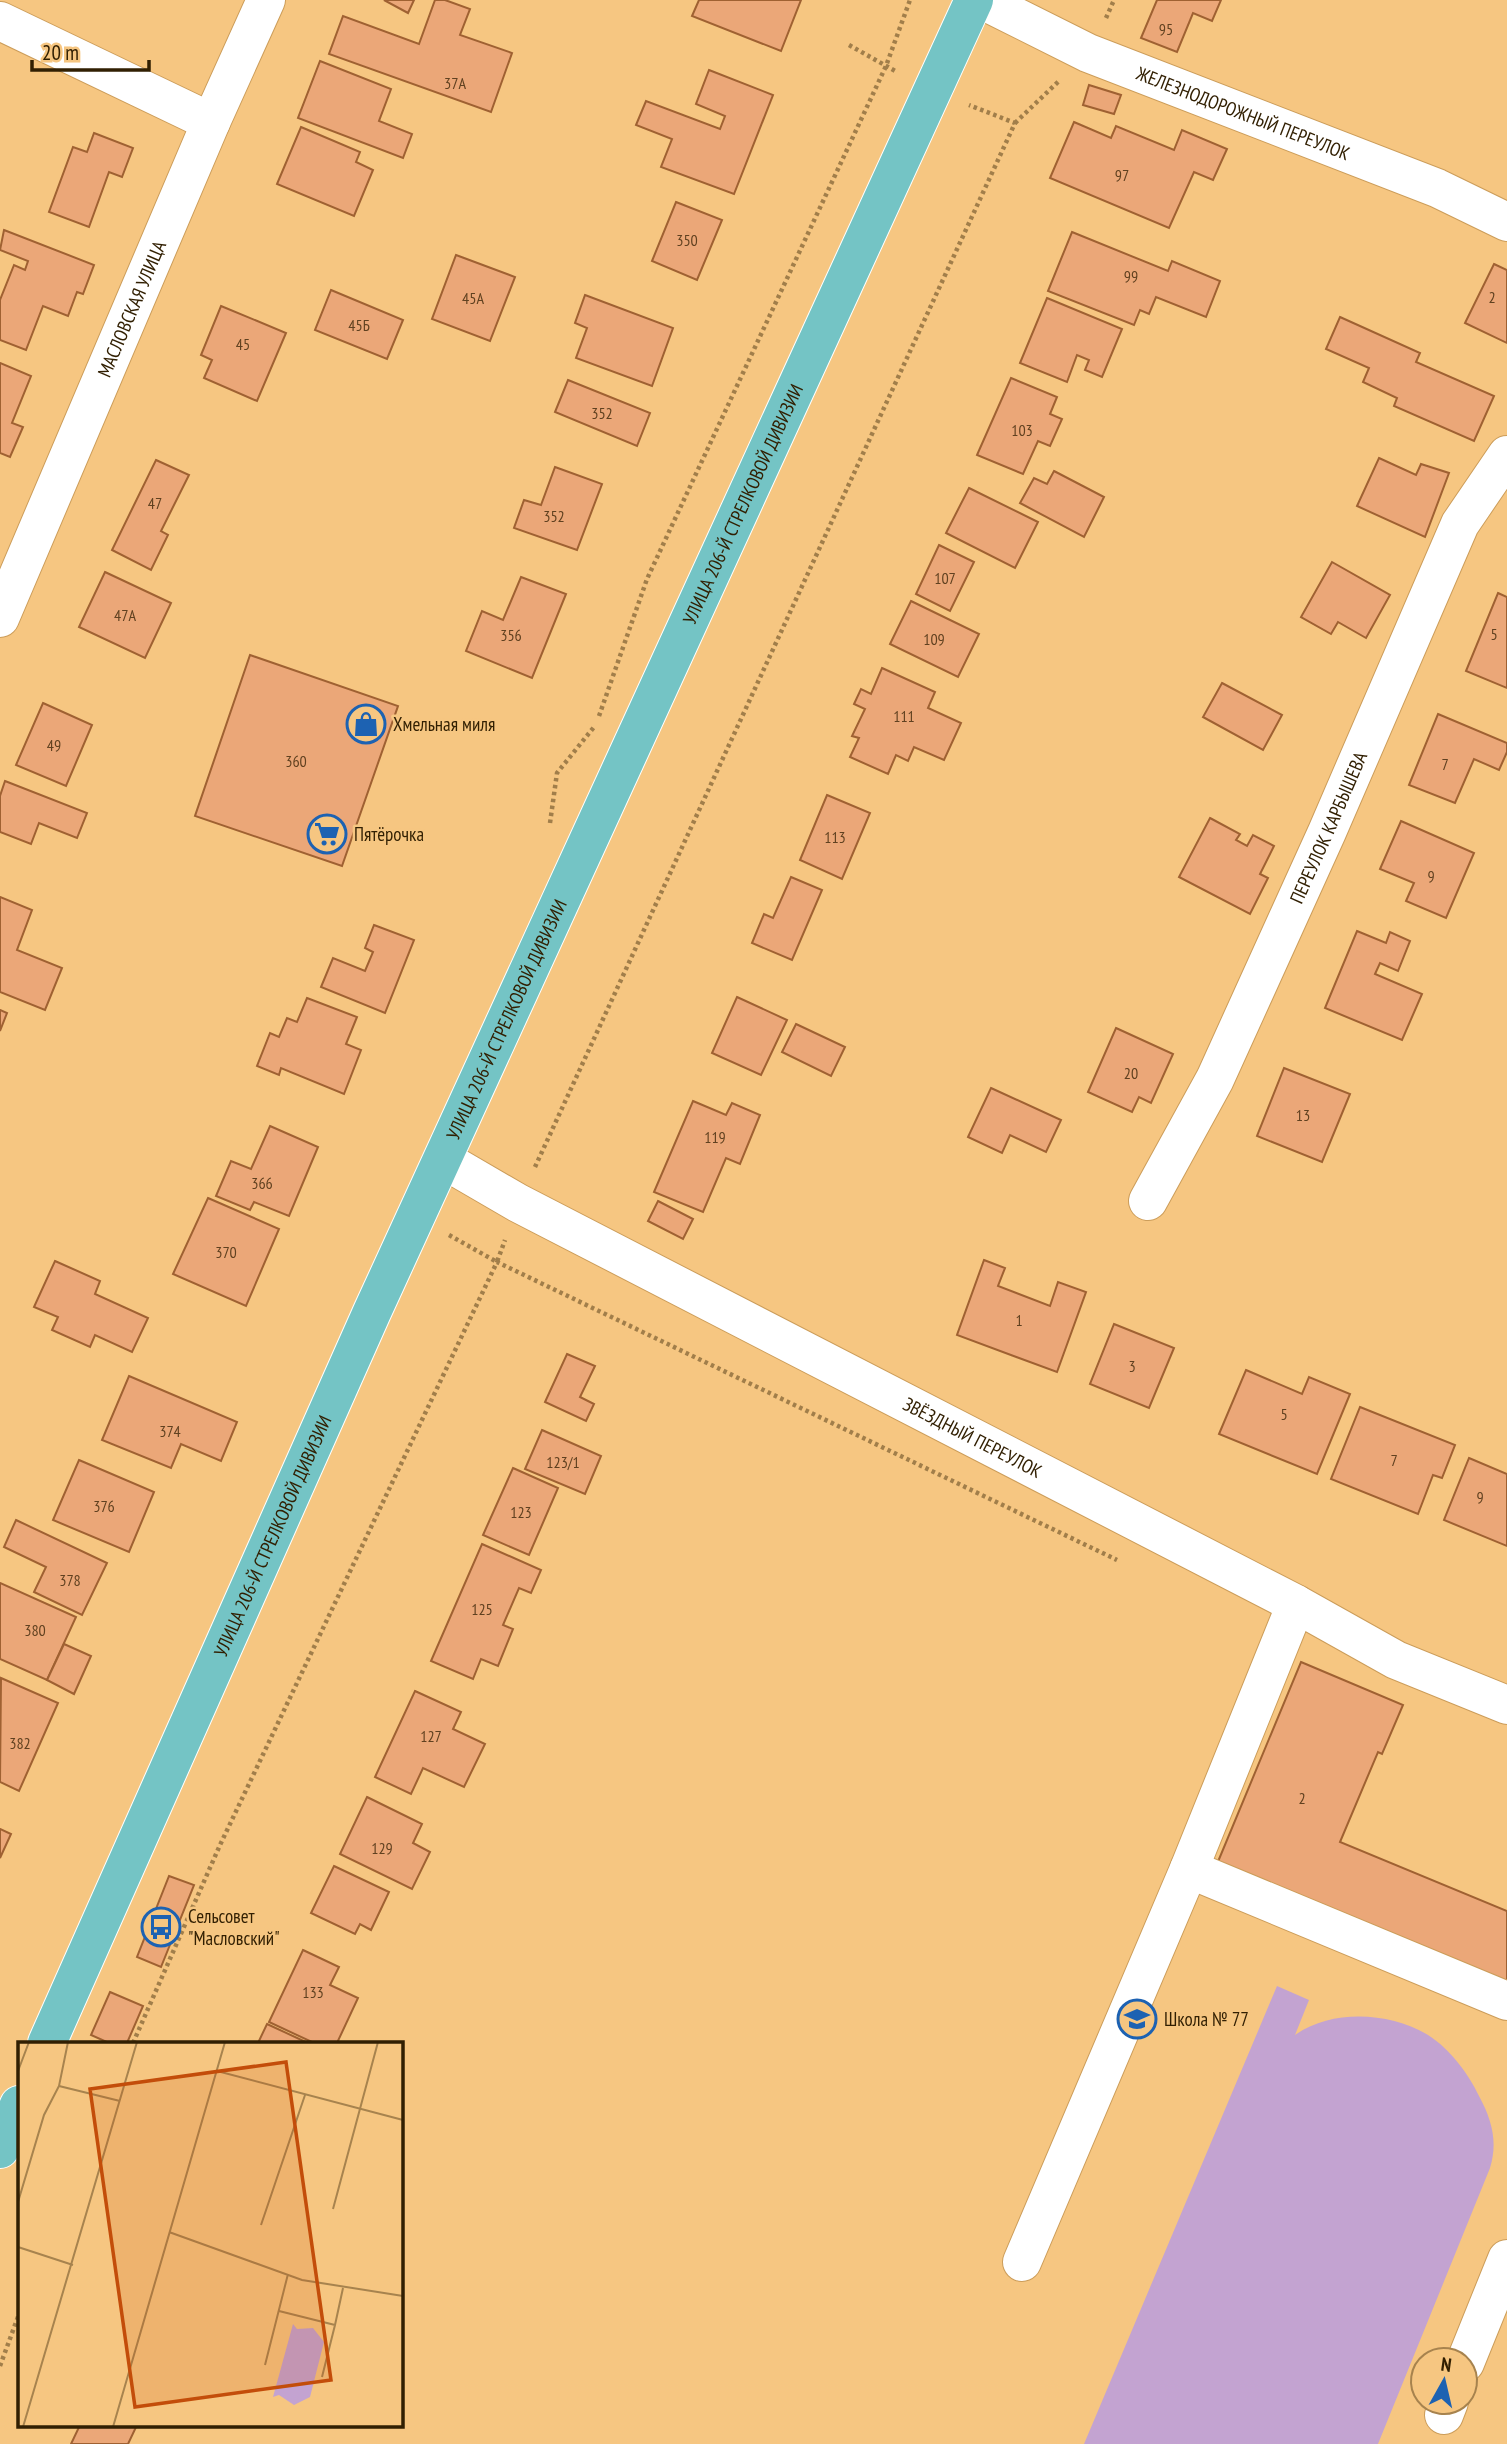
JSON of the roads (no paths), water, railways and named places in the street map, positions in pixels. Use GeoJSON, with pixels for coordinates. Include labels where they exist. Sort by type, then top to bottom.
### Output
{"type":"FeatureCollection","features":[{"type":"Feature","properties":{"kind":"main road","name":"УЛИЦА 206-Й СТРЕЛКОВОЙ ДИВИЗИИ"},"geometry":{"type":"LineString","coordinates":[[47,2042],[416,1217],[930,90],[974,0]]}},
{"type":"Feature","properties":{"kind":"main road"},"geometry":{"type":"LineString","coordinates":[[0,2149],[18,2107]]}},
{"type":"Feature","properties":{"kind":"street","name":"МАСЛОВСКАЯ УЛИЦА"},"geometry":{"type":"LineString","coordinates":[[0,618],[211,122],[266,0]]}},
{"type":"Feature","properties":{"kind":"street","name":"ЖЕЛЕЗНОДОРОЖНЫЙ ПЕРЕУЛОК"},"geometry":{"type":"LineString","coordinates":[[982,0],[1088,53],[1437,188],[1507,222]]}},
{"type":"Feature","properties":{"kind":"street"},"geometry":{"type":"LineString","coordinates":[[0,21],[211,122]]}},
{"type":"Feature","properties":{"kind":"street","name":"ПЕРЕУЛОК КАРБЫШЕВА"},"geometry":{"type":"LineString","coordinates":[[1148,1201],[1215,1079],[1327,832],[1460,524],[1507,455]]}},
{"type":"Feature","properties":{"kind":"street","name":"ЗВЁЗДНЫЙ ПЕРЕУЛОК"},"geometry":{"type":"LineString","coordinates":[[444,1160],[518,1203],[1296,1604],[1396,1660],[1507,1704]]}},
{"type":"Feature","properties":{"kind":"street"},"geometry":{"type":"LineString","coordinates":[[1022,2262],[1189,1870],[1296,1604]]}},
{"type":"Feature","properties":{"kind":"street"},"geometry":{"type":"LineString","coordinates":[[1189,1870],[1507,2001]]}},
{"type":"Feature","properties":{"kind":"street"},"geometry":{"type":"LineString","coordinates":[[1472,2346],[1507,2259]]}},
{"type":"Feature","properties":{"kind":"place","name":"Хмельная миля"},"geometry":{"type":"Point","coordinates":[366,724]}},
{"type":"Feature","properties":{"kind":"place","name":"Пятёрочка"},"geometry":{"type":"Point","coordinates":[327,834]}},
{"type":"Feature","properties":{"kind":"place","name":"Сельсовет \"Масловский\""},"geometry":{"type":"Point","coordinates":[161,1927]}},
{"type":"Feature","properties":{"kind":"place","name":"Школа № 77"},"geometry":{"type":"Point","coordinates":[1137,2019]}}]}
